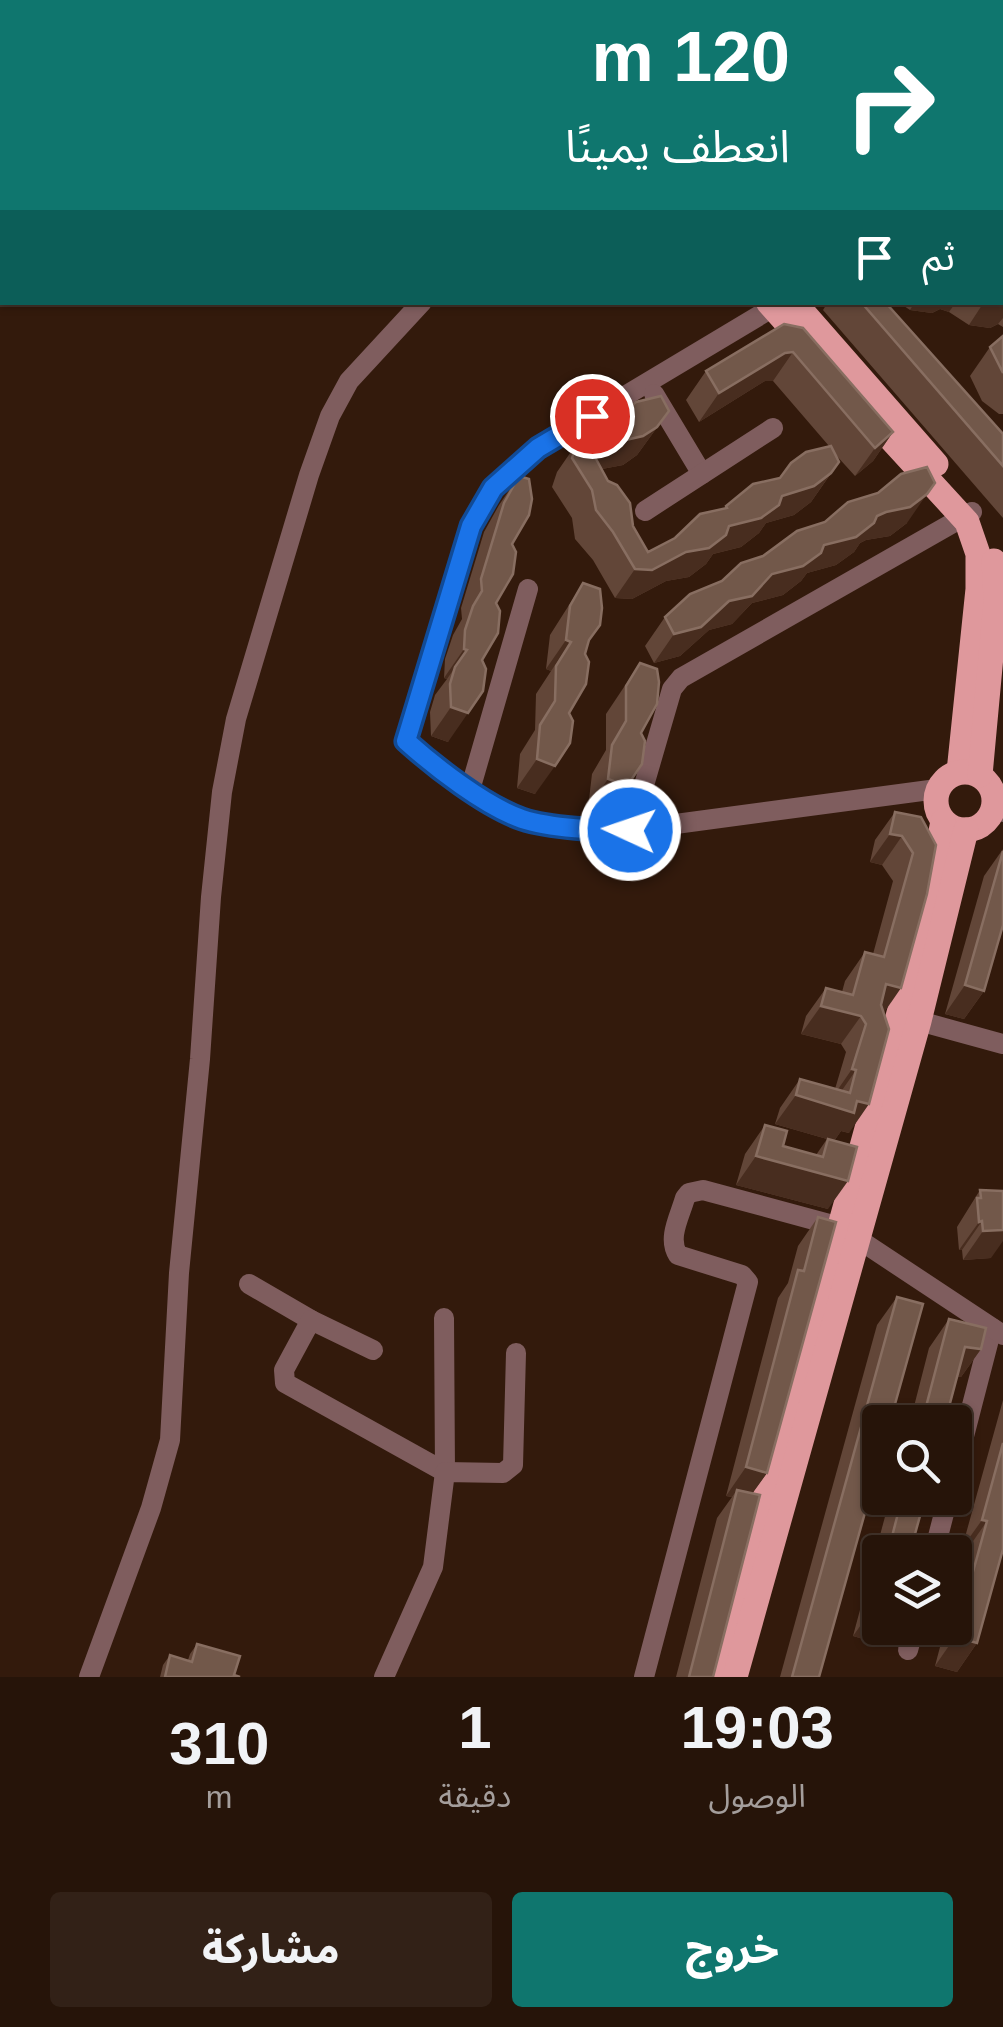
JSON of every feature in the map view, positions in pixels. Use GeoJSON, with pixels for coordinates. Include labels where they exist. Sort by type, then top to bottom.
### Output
{"type":"FeatureCollection","features":[{"type":"Feature","properties":{"kind":"main road"},"geometry":{"type":"LineString","coordinates":[[780,305],[967,514],[992,556],[996,602],[969,774]]}},
{"type":"Feature","properties":{"kind":"main road"},"geometry":{"type":"LineString","coordinates":[[969,774],[993,794],[998,810],[986,822],[955,826],[935,806],[937,790],[946,778],[969,774]]}},
{"type":"Feature","properties":{"kind":"main road"},"geometry":{"type":"LineString","coordinates":[[716,1677],[849,1232],[919,1021],[955,826]]}},
{"type":"Feature","properties":{"kind":"main road"},"geometry":{"type":"LineString","coordinates":[[735,1677],[922,930],[955,826]]}},
{"type":"Feature","properties":{"kind":"street"},"geometry":{"type":"LineString","coordinates":[[88,1677],[152,1508],[170,1440],[178,1273],[200,1059],[211,897],[222,792],[236,719],[303,492],[330,416],[349,382],[419,305]]}},
{"type":"Feature","properties":{"kind":"street"},"geometry":{"type":"LineString","coordinates":[[777,305],[538,448],[493,488],[471,526],[406,741],[470,790],[522,819],[602,831],[937,790]]}},
{"type":"Feature","properties":{"kind":"street"},"geometry":{"type":"LineString","coordinates":[[647,383],[702,474]]}},
{"type":"Feature","properties":{"kind":"street"},"geometry":{"type":"LineString","coordinates":[[645,511],[773,428]]}},
{"type":"Feature","properties":{"kind":"street"},"geometry":{"type":"LineString","coordinates":[[630,830],[672,688],[680,678],[967,514]]}},
{"type":"Feature","properties":{"kind":"street"},"geometry":{"type":"LineString","coordinates":[[470,790],[528,589]]}},
{"type":"Feature","properties":{"kind":"street"},"geometry":{"type":"LineString","coordinates":[[919,1021],[1003,1044]]}},
{"type":"Feature","properties":{"kind":"street"},"geometry":{"type":"LineString","coordinates":[[644,1677],[748,1282],[742,1275],[678,1255],[673,1238],[684,1198],[689,1193],[703,1190],[849,1232],[998,1332],[972,1416]]}},
{"type":"Feature","properties":{"kind":"street"},"geometry":{"type":"LineString","coordinates":[[249,1284],[373,1350]]}},
{"type":"Feature","properties":{"kind":"street"},"geometry":{"type":"LineString","coordinates":[[384,1677],[433,1567],[445,1472],[444,1318]]}},
{"type":"Feature","properties":{"kind":"street"},"geometry":{"type":"LineString","coordinates":[[311,1320],[284,1370],[285,1383],[445,1472],[503,1472],[513,1466],[516,1353]]}},
{"type":"Feature","properties":{"kind":"street"},"geometry":{"type":"LineString","coordinates":[[908,1650],[909,1645]]}},
{"type":"Feature","properties":{"kind":"building"},"geometry":{"type":"Polygon","coordinates":[[[864,305],[888,305],[1003,434],[1003,466],[864,305]]]}},
{"type":"Feature","properties":{"kind":"building"},"geometry":{"type":"Polygon","coordinates":[[[784,324],[803,328],[893,432],[875,448],[793,352],[785,353],[719,393],[706,371],[784,324]]]}},
{"type":"Feature","properties":{"kind":"building"},"geometry":{"type":"Polygon","coordinates":[[[1003,336],[1003,373],[990,347],[1003,336]]]}},
{"type":"Feature","properties":{"kind":"building"},"geometry":{"type":"Polygon","coordinates":[[[661,396],[669,411],[657,427],[643,436],[617,442],[595,457],[608,481],[617,485],[630,503],[633,526],[648,552],[675,538],[700,514],[727,508],[753,484],[780,478],[806,452],[831,446],[839,462],[814,486],[782,496],[779,505],[761,518],[729,526],[726,535],[709,548],[686,552],[652,570],[635,569],[596,510],[592,490],[572,458],[577,443],[614,421],[636,402],[661,396]]]}},
{"type":"Feature","properties":{"kind":"building"},"geometry":{"type":"Polygon","coordinates":[[[927,467],[935,483],[910,507],[877,516],[856,537],[824,545],[821,553],[803,566],[772,574],[752,596],[729,601],[701,627],[674,634],[665,617],[690,594],[722,581],[741,563],[763,556],[797,531],[825,522],[848,502],[878,493],[901,474],[927,467]]]}},
{"type":"Feature","properties":{"kind":"building"},"geometry":{"type":"Polygon","coordinates":[[[519,476],[529,479],[529,515],[512,544],[516,552],[513,574],[496,603],[500,611],[498,633],[482,660],[486,669],[483,691],[468,713],[451,707],[450,684],[455,667],[467,650],[465,630],[482,591],[481,579],[504,503],[519,476]]]}},
{"type":"Feature","properties":{"kind":"building"},"geometry":{"type":"Polygon","coordinates":[[[583,583],[600,589],[600,625],[585,654],[589,662],[586,684],[569,713],[573,721],[570,743],[555,766],[537,759],[540,725],[555,701],[556,666],[571,642],[566,640],[570,606],[583,583]]]}},
{"type":"Feature","properties":{"kind":"building"},"geometry":{"type":"Polygon","coordinates":[[[640,663],[657,669],[657,704],[641,733],[645,741],[642,764],[627,786],[608,779],[612,745],[626,721],[626,686],[640,663]]]}},
{"type":"Feature","properties":{"kind":"building"},"geometry":{"type":"Polygon","coordinates":[[[895,812],[921,817],[936,845],[901,988],[886,984],[881,1005],[889,1029],[869,1104],[857,1101],[854,1113],[796,1095],[800,1079],[850,1093],[856,1070],[852,1069],[866,1024],[861,1016],[821,1006],[826,988],[853,995],[865,952],[884,957],[913,853],[902,836],[890,834],[895,812]]]}},
{"type":"Feature","properties":{"kind":"building"},"geometry":{"type":"Polygon","coordinates":[[[1003,851],[1003,925],[984,991],[965,985],[1003,851]]]}},
{"type":"Feature","properties":{"kind":"building"},"geometry":{"type":"Polygon","coordinates":[[[765,1125],[787,1131],[783,1146],[823,1157],[828,1139],[857,1147],[848,1181],[756,1156],[765,1125]]]}},
{"type":"Feature","properties":{"kind":"building"},"geometry":{"type":"Polygon","coordinates":[[[980,1190],[1003,1191],[1003,1230],[983,1231],[977,1198],[981,1198],[980,1190]]]}},
{"type":"Feature","properties":{"kind":"building"},"geometry":{"type":"Polygon","coordinates":[[[818,1217],[836,1222],[767,1473],[746,1467],[798,1270],[804,1271],[818,1217]]]}},
{"type":"Feature","properties":{"kind":"building"},"geometry":{"type":"Polygon","coordinates":[[[897,1297],[923,1304],[895,1405],[867,1405],[897,1297]]]}},
{"type":"Feature","properties":{"kind":"building"},"geometry":{"type":"Polygon","coordinates":[[[949,1319],[986,1328],[981,1349],[965,1347],[950,1405],[926,1405],[949,1319]]]}},
{"type":"Feature","properties":{"kind":"building"},"geometry":{"type":"Polygon","coordinates":[[[862,1424],[864,1515],[819,1677],[792,1677],[862,1424]]]}},
{"type":"Feature","properties":{"kind":"building"},"geometry":{"type":"Polygon","coordinates":[[[1003,1443],[1003,1549],[977,1643],[972,1642],[972,1575],[987,1521],[982,1520],[1003,1443]]]}},
{"type":"Feature","properties":{"kind":"building"},"geometry":{"type":"Polygon","coordinates":[[[737,1490],[760,1495],[713,1677],[689,1677],[737,1490]]]}},
{"type":"Feature","properties":{"kind":"building"},"geometry":{"type":"Polygon","coordinates":[[[898,1515],[920,1515],[915,1535],[892,1535],[898,1515]]]}},
{"type":"Feature","properties":{"kind":"building"},"geometry":{"type":"Polygon","coordinates":[[[197,1644],[240,1656],[234,1675],[240,1677],[165,1677],[170,1655],[192,1662],[197,1644]]]}},
{"type":"Feature","properties":{"kind":"route"},"geometry":{"type":"LineString","coordinates":[[592,416],[538,448],[493,488],[471,526],[406,741],[470,790],[522,819],[602,831],[630,830]]}}]}
